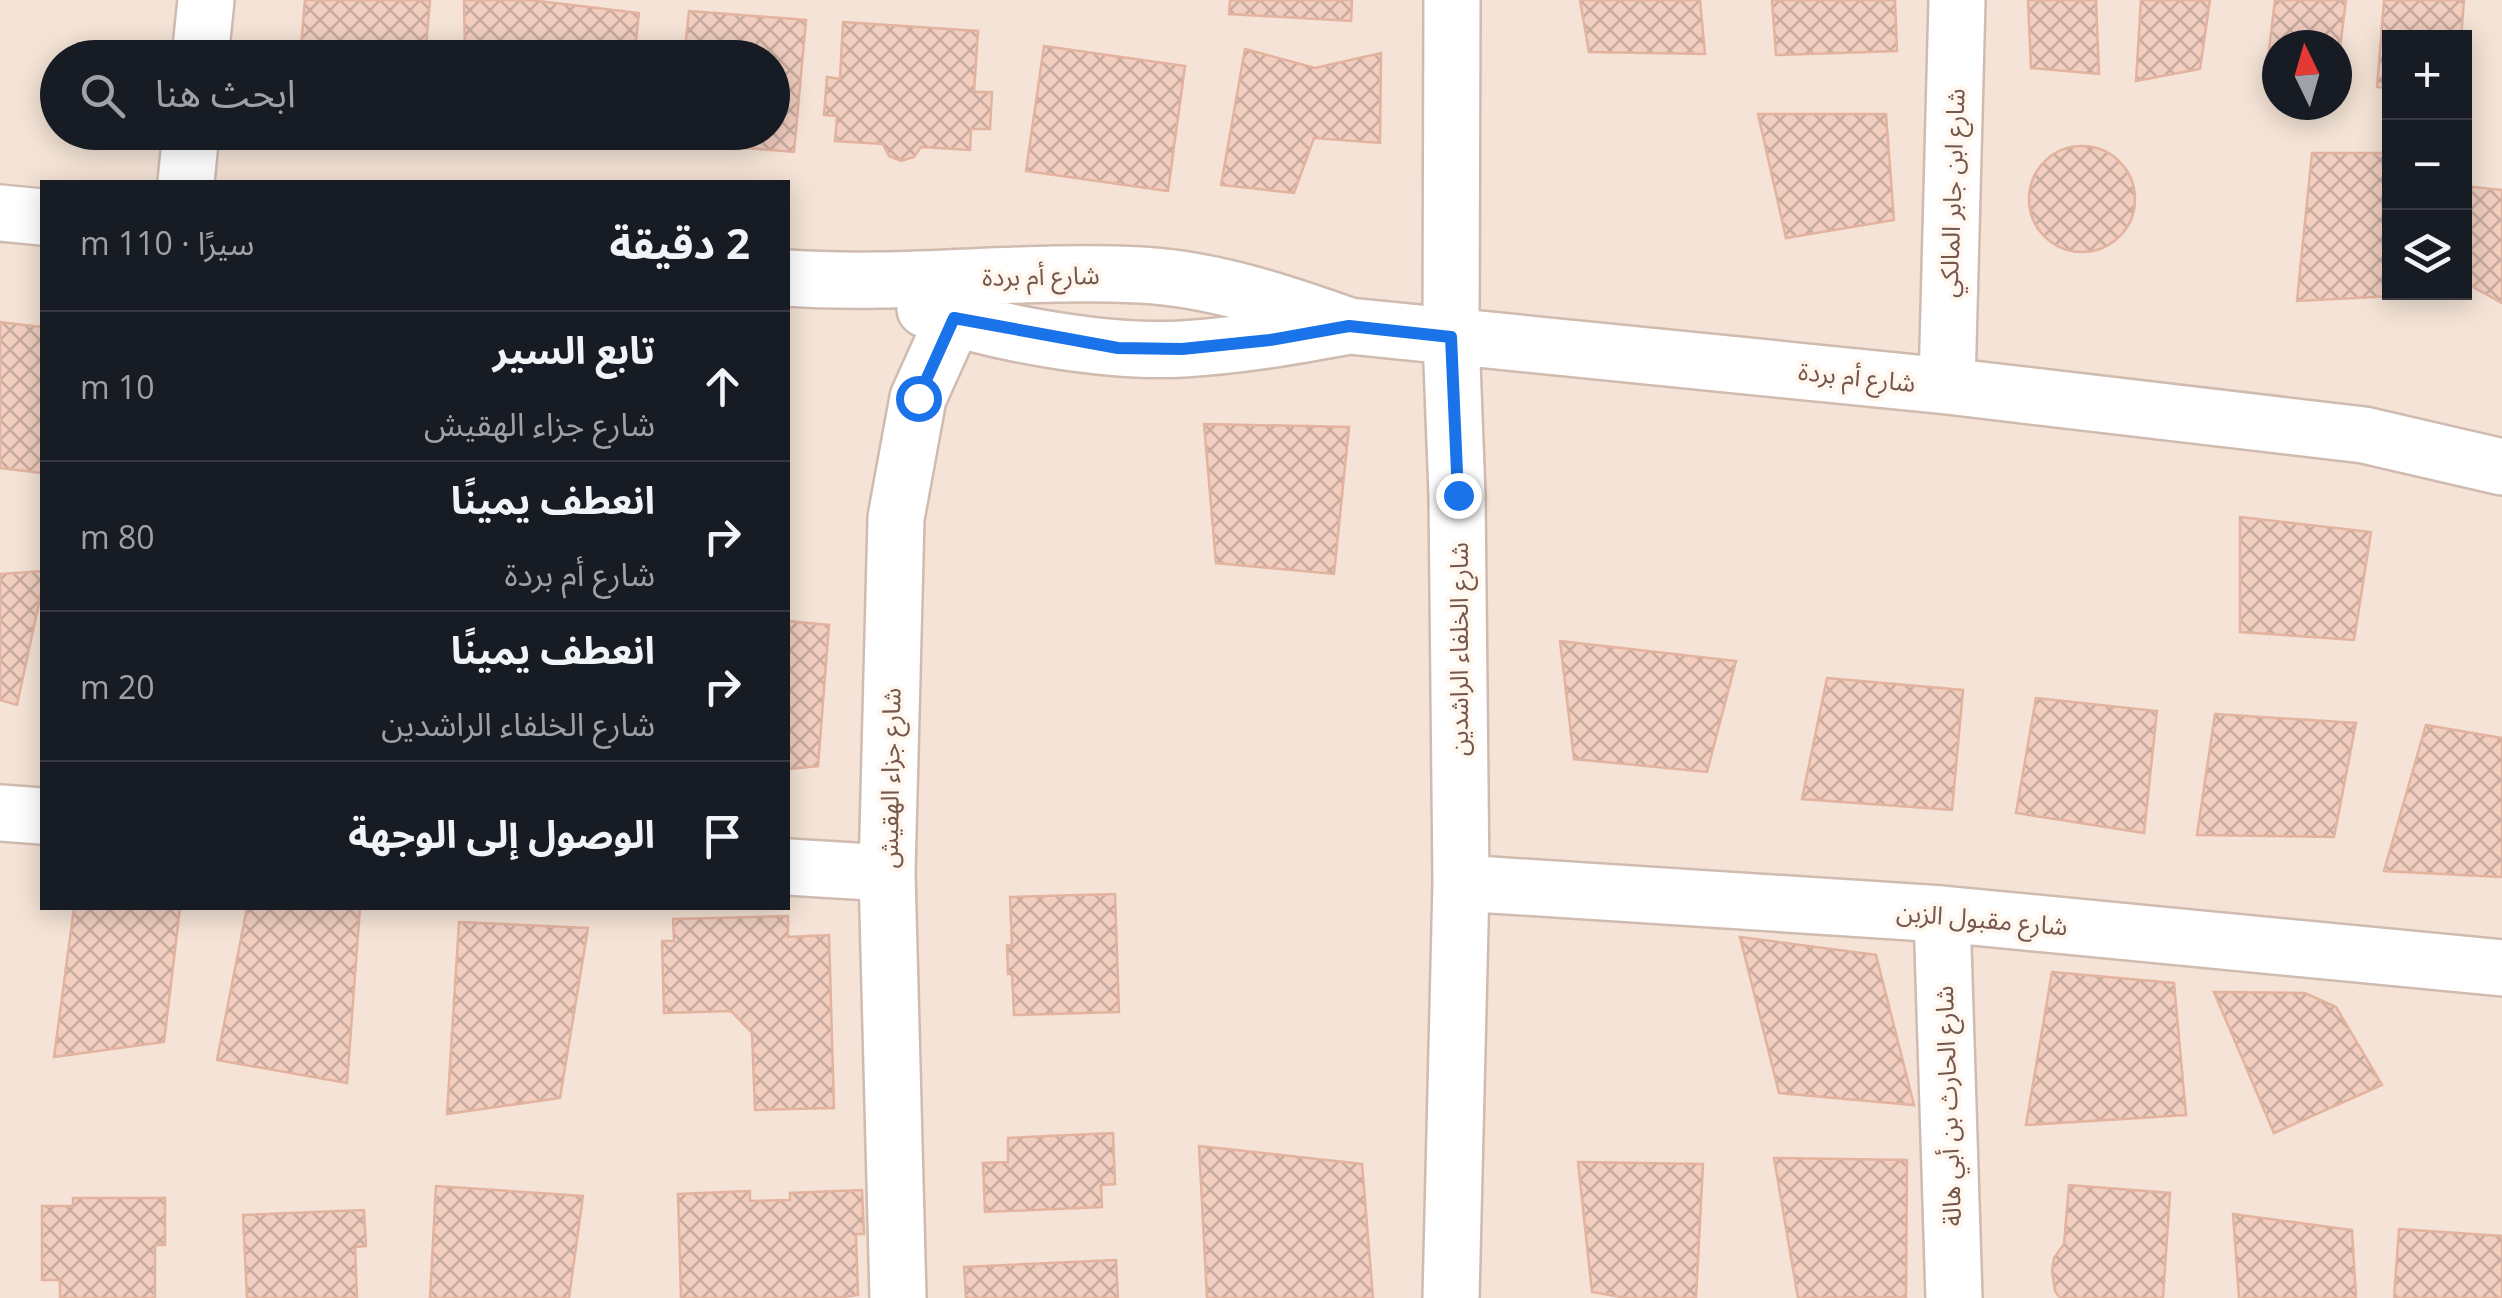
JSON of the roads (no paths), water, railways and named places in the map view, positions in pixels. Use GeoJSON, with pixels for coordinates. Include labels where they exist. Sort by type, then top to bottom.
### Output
{"type":"FeatureCollection","features":[{"type":"Feature","properties":{"kind":"street"},"geometry":{"type":"LineString","coordinates":[[202,40],[206,0]]}},
{"type":"Feature","properties":{"kind":"street","name":"شارع الخلفاء الراشدين"},"geometry":{"type":"LineString","coordinates":[[1451,1298],[1461,883],[1458,495],[1451,337],[1452,0]]}},
{"type":"Feature","properties":{"kind":"street","name":"شارع ابن جابر المالكي"},"geometry":{"type":"LineString","coordinates":[[1947,386],[1957,0]]}},
{"type":"Feature","properties":{"kind":"street"},"geometry":{"type":"LineString","coordinates":[[186,180],[189,150]]}},
{"type":"Feature","properties":{"kind":"street"},"geometry":{"type":"LineString","coordinates":[[0,213],[40,217]]}},
{"type":"Feature","properties":{"kind":"street","name":"شارع أم بردة"},"geometry":{"type":"LineString","coordinates":[[968,298],[1042,273],[1145,275],[1262,295],[1349,326],[1947,386],[2364,436],[2502,467]]}},
{"type":"Feature","properties":{"kind":"street","name":"شارع أم بردة"},"geometry":{"type":"LineString","coordinates":[[790,278],[968,298],[1118,348],[1182,349],[1270,340],[1349,326]]}},
{"type":"Feature","properties":{"kind":"street","name":"شارع جزاء الهقيش"},"geometry":{"type":"LineString","coordinates":[[898,1298],[887,874],[896,518],[918,398],[968,298]]}},
{"type":"Feature","properties":{"kind":"street","name":"شارع أم بردة"},"geometry":{"type":"LineString","coordinates":[[2364,436],[2502,430]]}},
{"type":"Feature","properties":{"kind":"street"},"geometry":{"type":"LineString","coordinates":[[0,813],[40,816]]}},
{"type":"Feature","properties":{"kind":"street"},"geometry":{"type":"LineString","coordinates":[[790,867],[887,874]]}},
{"type":"Feature","properties":{"kind":"street","name":"شارع مقبول الزبن"},"geometry":{"type":"LineString","coordinates":[[1461,883],[1942,914],[2502,968]]}},
{"type":"Feature","properties":{"kind":"street","name":"شارع الحارث بن أبي هالة"},"geometry":{"type":"LineString","coordinates":[[1942,914],[1954,1298]]}}]}
